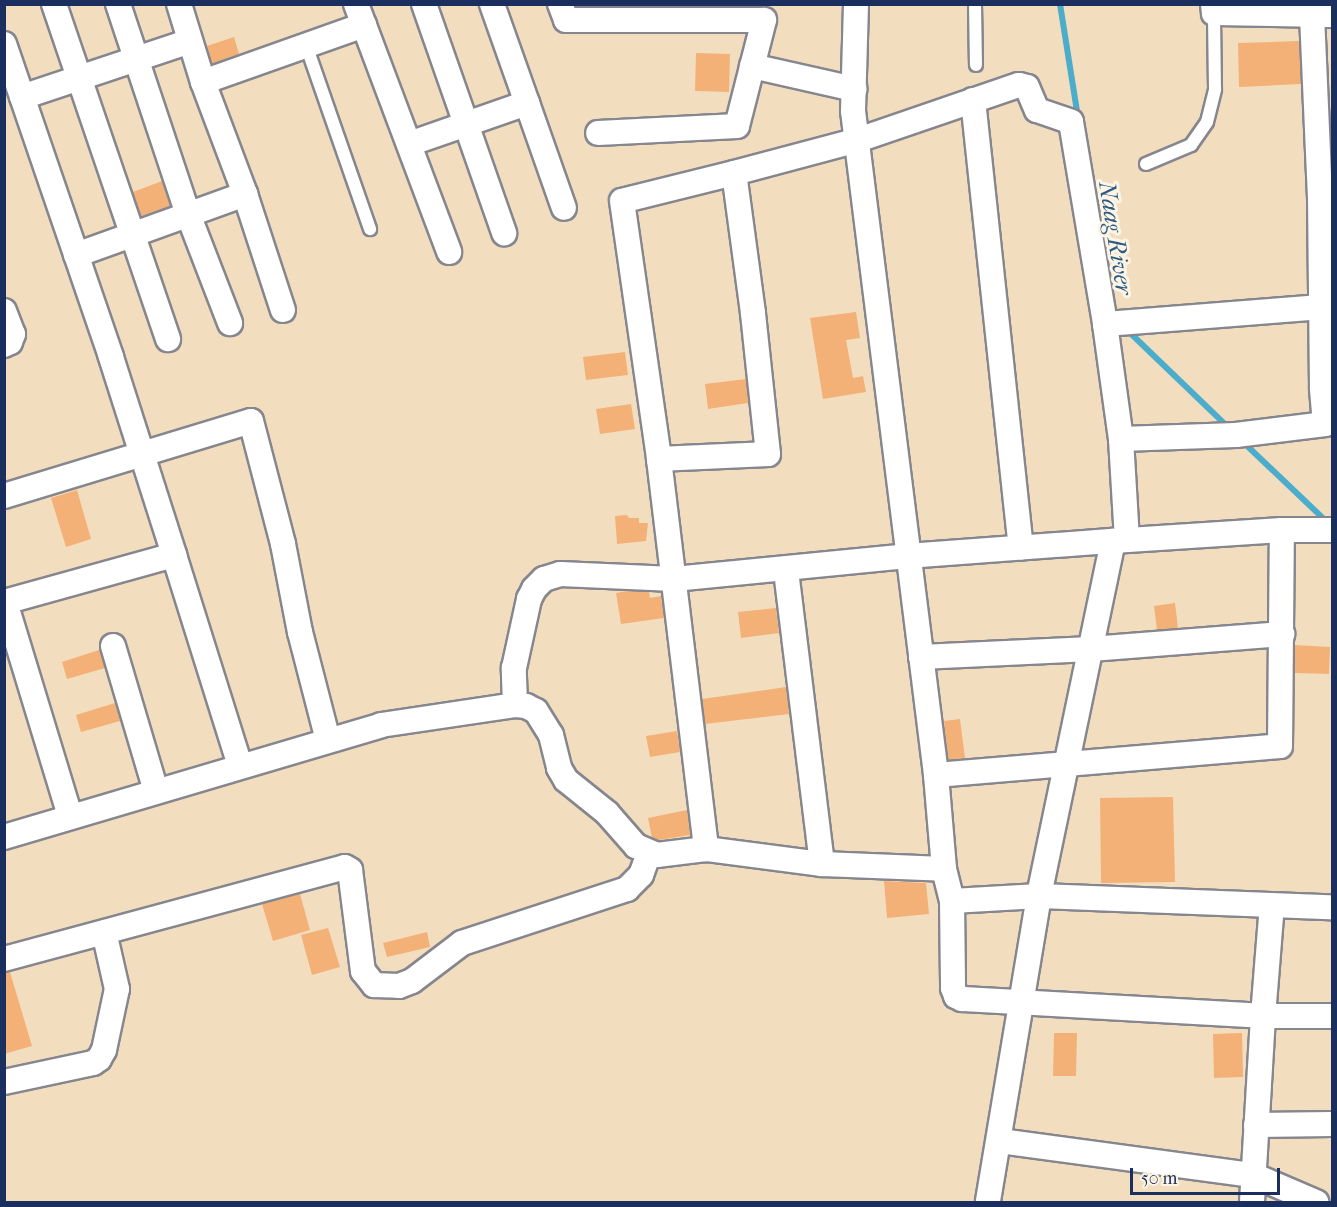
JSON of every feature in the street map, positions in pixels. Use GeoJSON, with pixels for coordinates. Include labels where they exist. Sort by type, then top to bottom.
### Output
{"type":"FeatureCollection","features":[{"type":"Feature","properties":{"kind":"street"},"geometry":{"type":"LineString","coordinates":[[54,4],[168,339]]}},
{"type":"Feature","properties":{"kind":"street"},"geometry":{"type":"LineString","coordinates":[[118,4],[188,214],[230,323]]}},
{"type":"Feature","properties":{"kind":"street"},"geometry":{"type":"LineString","coordinates":[[424,4],[504,233]]}},
{"type":"Feature","properties":{"kind":"street"},"geometry":{"type":"LineString","coordinates":[[492,4],[564,208]]}},
{"type":"Feature","properties":{"kind":"street"},"geometry":{"type":"LineString","coordinates":[[560,4],[566,20],[766,12],[737,126],[598,133]]}},
{"type":"Feature","properties":{"kind":"street"},"geometry":{"type":"LineString","coordinates":[[856,4],[853,111],[936,775],[944,868],[952,901],[953,988],[956,996],[962,999],[1263,1016],[1332,1016]]}},
{"type":"Feature","properties":{"kind":"street"},"geometry":{"type":"LineString","coordinates":[[181,5],[203,82],[283,310]]}},
{"type":"Feature","properties":{"kind":"street"},"geometry":{"type":"LineString","coordinates":[[1121,439],[1236,435],[1325,424],[1327,306],[1322,15],[1214,9]]}},
{"type":"Feature","properties":{"kind":"street"},"geometry":{"type":"LineString","coordinates":[[203,82],[306,45],[360,15],[449,252]]}},
{"type":"Feature","properties":{"kind":"street"},"geometry":{"type":"LineString","coordinates":[[22,97],[190,41]]}},
{"type":"Feature","properties":{"kind":"street"},"geometry":{"type":"LineString","coordinates":[[4,44],[142,452],[240,766]]}},
{"type":"Feature","properties":{"kind":"street"},"geometry":{"type":"LineString","coordinates":[[752,66],[854,89]]}},
{"type":"Feature","properties":{"kind":"street"},"geometry":{"type":"LineString","coordinates":[[706,849],[659,459],[622,201],[858,140],[1023,85],[1027,87],[1037,110],[1071,122],[1105,324],[1121,439],[1120,540],[1091,649],[1039,896],[988,1203]]}},
{"type":"Feature","properties":{"kind":"street"},"geometry":{"type":"LineString","coordinates":[[973,100],[1021,547]]}},
{"type":"Feature","properties":{"kind":"street"},"geometry":{"type":"LineString","coordinates":[[409,144],[527,103]]}},
{"type":"Feature","properties":{"kind":"street"},"geometry":{"type":"LineString","coordinates":[[659,459],[768,454],[753,313],[734,173]]}},
{"type":"Feature","properties":{"kind":"street"},"geometry":{"type":"LineString","coordinates":[[76,255],[244,194]]}},
{"type":"Feature","properties":{"kind":"street"},"geometry":{"type":"LineString","coordinates":[[1105,324],[1327,306]]}},
{"type":"Feature","properties":{"kind":"street"},"geometry":{"type":"LineString","coordinates":[[4,311],[13,334],[10,342],[4,345]]}},
{"type":"Feature","properties":{"kind":"street"},"geometry":{"type":"LineString","coordinates":[[4,496],[142,452],[251,421],[283,544],[300,632],[328,740]]}},
{"type":"Feature","properties":{"kind":"street"},"geometry":{"type":"LineString","coordinates":[[936,775],[1280,746],[1282,530]]}},
{"type":"Feature","properties":{"kind":"street"},"geometry":{"type":"LineString","coordinates":[[515,705],[516,655],[529,599],[534,589],[544,579],[560,574],[674,579],[1021,547],[1282,530],[1332,530]]}},
{"type":"Feature","properties":{"kind":"street"},"geometry":{"type":"LineString","coordinates":[[69,816],[14,666],[5,602],[174,555]]}},
{"type":"Feature","properties":{"kind":"street"},"geometry":{"type":"LineString","coordinates":[[786,569],[822,864]]}},
{"type":"Feature","properties":{"kind":"street"},"geometry":{"type":"LineString","coordinates":[[921,657],[1091,649],[1282,634]]}},
{"type":"Feature","properties":{"kind":"street"},"geometry":{"type":"LineString","coordinates":[[113,646],[156,791]]}},
{"type":"Feature","properties":{"kind":"street"},"geometry":{"type":"LineString","coordinates":[[4,837],[381,725],[515,705],[526,706],[536,711],[544,722],[551,735],[559,768],[566,780],[607,813],[636,846],[649,853],[657,855],[706,849],[822,864],[944,868]]}},
{"type":"Feature","properties":{"kind":"street"},"geometry":{"type":"LineString","coordinates":[[4,959],[345,867],[350,870],[363,971],[374,986],[399,986],[412,981],[462,943],[627,889],[641,875],[649,853]]}},
{"type":"Feature","properties":{"kind":"street"},"geometry":{"type":"LineString","coordinates":[[952,901],[1039,896],[1332,907]]}},
{"type":"Feature","properties":{"kind":"street"},"geometry":{"type":"LineString","coordinates":[[1252,1203],[1272,905]]}},
{"type":"Feature","properties":{"kind":"street"},"geometry":{"type":"LineString","coordinates":[[4,1082],[93,1063],[99,1059],[104,1050],[117,989],[104,932]]}},
{"type":"Feature","properties":{"kind":"street"},"geometry":{"type":"LineString","coordinates":[[1257,1125],[1332,1124]]}},
{"type":"Feature","properties":{"kind":"street"},"geometry":{"type":"LineString","coordinates":[[1000,1141],[1253,1175],[1316,1203]]}},
{"type":"Feature","properties":{"kind":"lane"},"geometry":{"type":"LineString","coordinates":[[975,4],[976,65]]}},
{"type":"Feature","properties":{"kind":"lane"},"geometry":{"type":"LineString","coordinates":[[1146,164],[1191,145],[1207,122],[1215,89],[1214,9]]}},
{"type":"Feature","properties":{"kind":"lane"},"geometry":{"type":"LineString","coordinates":[[306,45],[370,229]]}},
{"type":"Feature","properties":{"kind":"building"},"geometry":{"type":"Polygon","coordinates":[[[234,37],[239,54],[212,64],[207,46],[234,37]]]}},
{"type":"Feature","properties":{"kind":"building"},"geometry":{"type":"Polygon","coordinates":[[[1299,41],[1301,84],[1239,87],[1238,43],[1299,41]]]}},
{"type":"Feature","properties":{"kind":"building"},"geometry":{"type":"Polygon","coordinates":[[[696,53],[730,54],[729,92],[695,91],[696,53]]]}},
{"type":"Feature","properties":{"kind":"building"},"geometry":{"type":"Polygon","coordinates":[[[162,181],[170,206],[141,216],[133,192],[162,181]]]}},
{"type":"Feature","properties":{"kind":"building"},"geometry":{"type":"Polygon","coordinates":[[[856,312],[860,338],[846,340],[853,378],[863,376],[866,392],[823,399],[810,318],[856,312]]]}},
{"type":"Feature","properties":{"kind":"building"},"geometry":{"type":"Polygon","coordinates":[[[625,352],[628,375],[586,380],[583,357],[625,352]]]}},
{"type":"Feature","properties":{"kind":"building"},"geometry":{"type":"Polygon","coordinates":[[[746,379],[748,403],[708,409],[705,384],[746,379]]]}},
{"type":"Feature","properties":{"kind":"building"},"geometry":{"type":"Polygon","coordinates":[[[631,404],[635,429],[600,434],[596,409],[631,404]]]}},
{"type":"Feature","properties":{"kind":"building"},"geometry":{"type":"Polygon","coordinates":[[[77,490],[91,539],[66,547],[51,498],[77,490]]]}},
{"type":"Feature","properties":{"kind":"building"},"geometry":{"type":"Polygon","coordinates":[[[627,515],[629,518],[639,518],[639,523],[648,523],[646,541],[617,544],[615,516],[627,515]]]}},
{"type":"Feature","properties":{"kind":"building"},"geometry":{"type":"Polygon","coordinates":[[[649,592],[650,598],[661,596],[664,618],[621,624],[616,593],[649,592]]]}},
{"type":"Feature","properties":{"kind":"building"},"geometry":{"type":"Polygon","coordinates":[[[1175,603],[1178,628],[1157,630],[1154,606],[1175,603]]]}},
{"type":"Feature","properties":{"kind":"building"},"geometry":{"type":"Polygon","coordinates":[[[776,608],[779,633],[741,638],[738,612],[776,608]]]}},
{"type":"Feature","properties":{"kind":"building"},"geometry":{"type":"Polygon","coordinates":[[[1295,645],[1330,647],[1329,674],[1295,673],[1295,645]]]}},
{"type":"Feature","properties":{"kind":"building"},"geometry":{"type":"Polygon","coordinates":[[[99,650],[105,668],[67,679],[62,662],[99,650]]]}},
{"type":"Feature","properties":{"kind":"building"},"geometry":{"type":"Polygon","coordinates":[[[786,687],[789,714],[705,724],[702,699],[786,687]]]}},
{"type":"Feature","properties":{"kind":"building"},"geometry":{"type":"Polygon","coordinates":[[[115,703],[120,721],[81,732],[76,715],[115,703]]]}},
{"type":"Feature","properties":{"kind":"building"},"geometry":{"type":"Polygon","coordinates":[[[960,719],[965,758],[948,760],[944,721],[960,719]]]}},
{"type":"Feature","properties":{"kind":"building"},"geometry":{"type":"Polygon","coordinates":[[[677,731],[680,752],[650,757],[646,736],[677,731]]]}},
{"type":"Feature","properties":{"kind":"building"},"geometry":{"type":"Polygon","coordinates":[[[1173,797],[1175,882],[1101,883],[1100,798],[1173,797]]]}},
{"type":"Feature","properties":{"kind":"building"},"geometry":{"type":"Polygon","coordinates":[[[687,810],[690,835],[659,840],[652,838],[648,818],[687,810]]]}},
{"type":"Feature","properties":{"kind":"building"},"geometry":{"type":"Polygon","coordinates":[[[884,881],[926,883],[929,914],[887,918],[884,881]]]}},
{"type":"Feature","properties":{"kind":"building"},"geometry":{"type":"Polygon","coordinates":[[[300,894],[310,930],[273,941],[262,904],[300,894]]]}},
{"type":"Feature","properties":{"kind":"building"},"geometry":{"type":"Polygon","coordinates":[[[328,928],[340,967],[312,975],[301,935],[328,928]]]}},
{"type":"Feature","properties":{"kind":"building"},"geometry":{"type":"Polygon","coordinates":[[[427,932],[430,947],[387,957],[383,943],[427,932]]]}},
{"type":"Feature","properties":{"kind":"building"},"geometry":{"type":"Polygon","coordinates":[[[10,972],[32,1046],[4,1054],[4,973],[10,972]]]}},
{"type":"Feature","properties":{"kind":"building"},"geometry":{"type":"Polygon","coordinates":[[[1054,1033],[1077,1033],[1076,1076],[1053,1076],[1054,1033]]]}},
{"type":"Feature","properties":{"kind":"building"},"geometry":{"type":"Polygon","coordinates":[[[1242,1033],[1243,1077],[1214,1078],[1213,1034],[1242,1033]]]}},
{"type":"Feature","properties":{"kind":"waterway","name":"Naag River"},"geometry":{"type":"LineString","coordinates":[[1060,4],[1078,118]]}},
{"type":"Feature","properties":{"kind":"waterway","name":"Naag River"},"geometry":{"type":"LineString","coordinates":[[1125,328],[1228,427]]}},
{"type":"Feature","properties":{"kind":"waterway","name":"Naag River"},"geometry":{"type":"LineString","coordinates":[[1242,441],[1328,523]]}}]}
